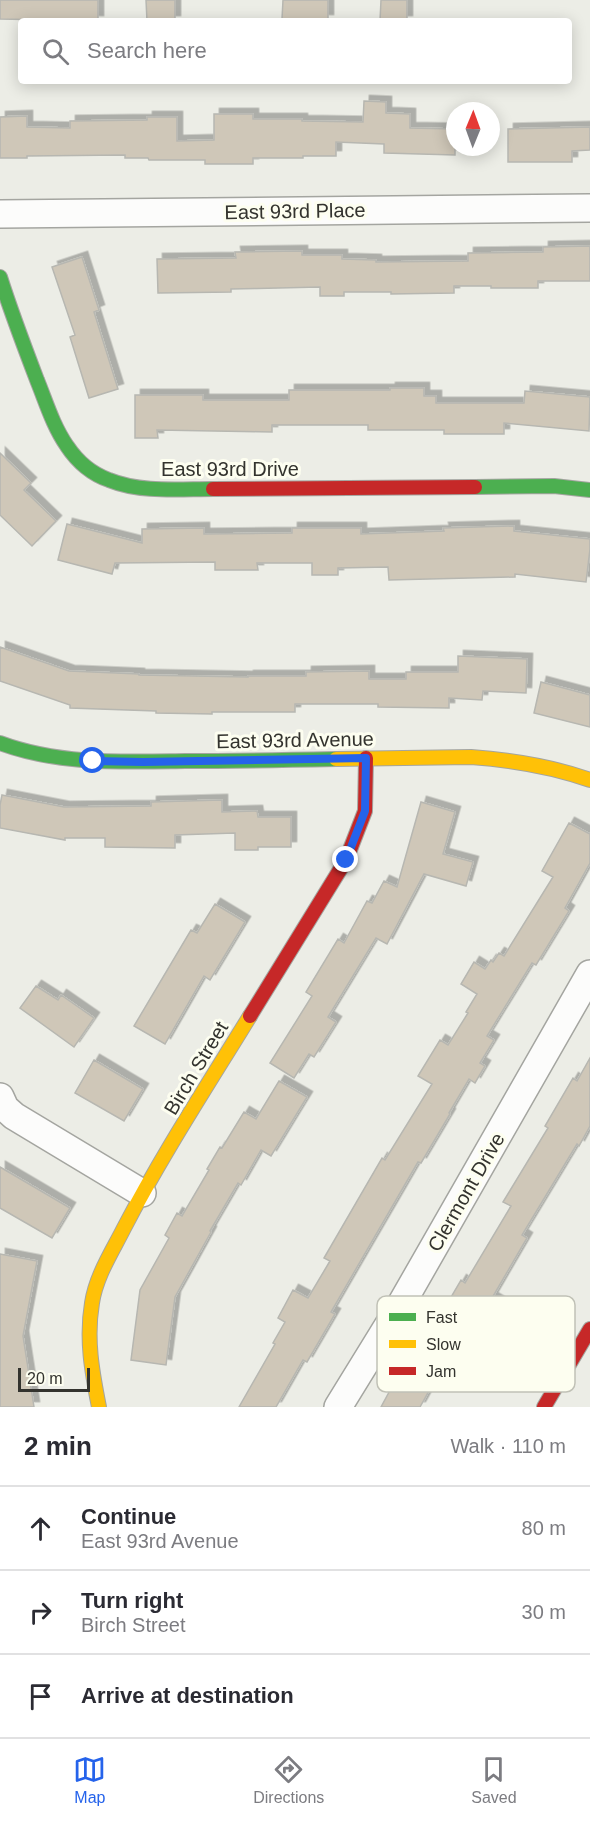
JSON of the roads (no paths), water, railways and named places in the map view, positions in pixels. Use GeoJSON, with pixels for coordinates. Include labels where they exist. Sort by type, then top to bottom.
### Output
{"type":"FeatureCollection","features":[{"type":"Feature","properties":{"kind":"street","name":"East 93rd Place"},"geometry":{"type":"LineString","coordinates":[[0,214],[590,208]]}},
{"type":"Feature","properties":{"kind":"street","name":"East 93rd Drive"},"geometry":{"type":"LineString","coordinates":[[0,277],[15,325],[54,426],[67,449],[98,475],[112,482],[159,489],[554,486],[590,490]]}},
{"type":"Feature","properties":{"kind":"street","name":"East 93rd Avenue"},"geometry":{"type":"LineString","coordinates":[[0,743],[29,752],[93,761],[471,757],[506,759],[566,771],[590,780]]}},
{"type":"Feature","properties":{"kind":"street","name":"Birch Street"},"geometry":{"type":"LineString","coordinates":[[99,1407],[89,1351],[89,1327],[92,1301],[103,1268],[142,1193],[346,860],[365,811],[366,758]]}},
{"type":"Feature","properties":{"kind":"street","name":"Clermont Drive"},"geometry":{"type":"LineString","coordinates":[[406,1296],[590,974]]}},
{"type":"Feature","properties":{"kind":"street"},"geometry":{"type":"LineString","coordinates":[[0,1096],[5,1108],[14,1116],[142,1193]]}},
{"type":"Feature","properties":{"kind":"street"},"geometry":{"type":"LineString","coordinates":[[575,1354],[590,1329]]}},
{"type":"Feature","properties":{"kind":"street","name":"Clermont Drive"},"geometry":{"type":"LineString","coordinates":[[338,1407],[377,1344]]}},
{"type":"Feature","properties":{"kind":"street"},"geometry":{"type":"LineString","coordinates":[[544,1407],[553,1392]]}}]}
